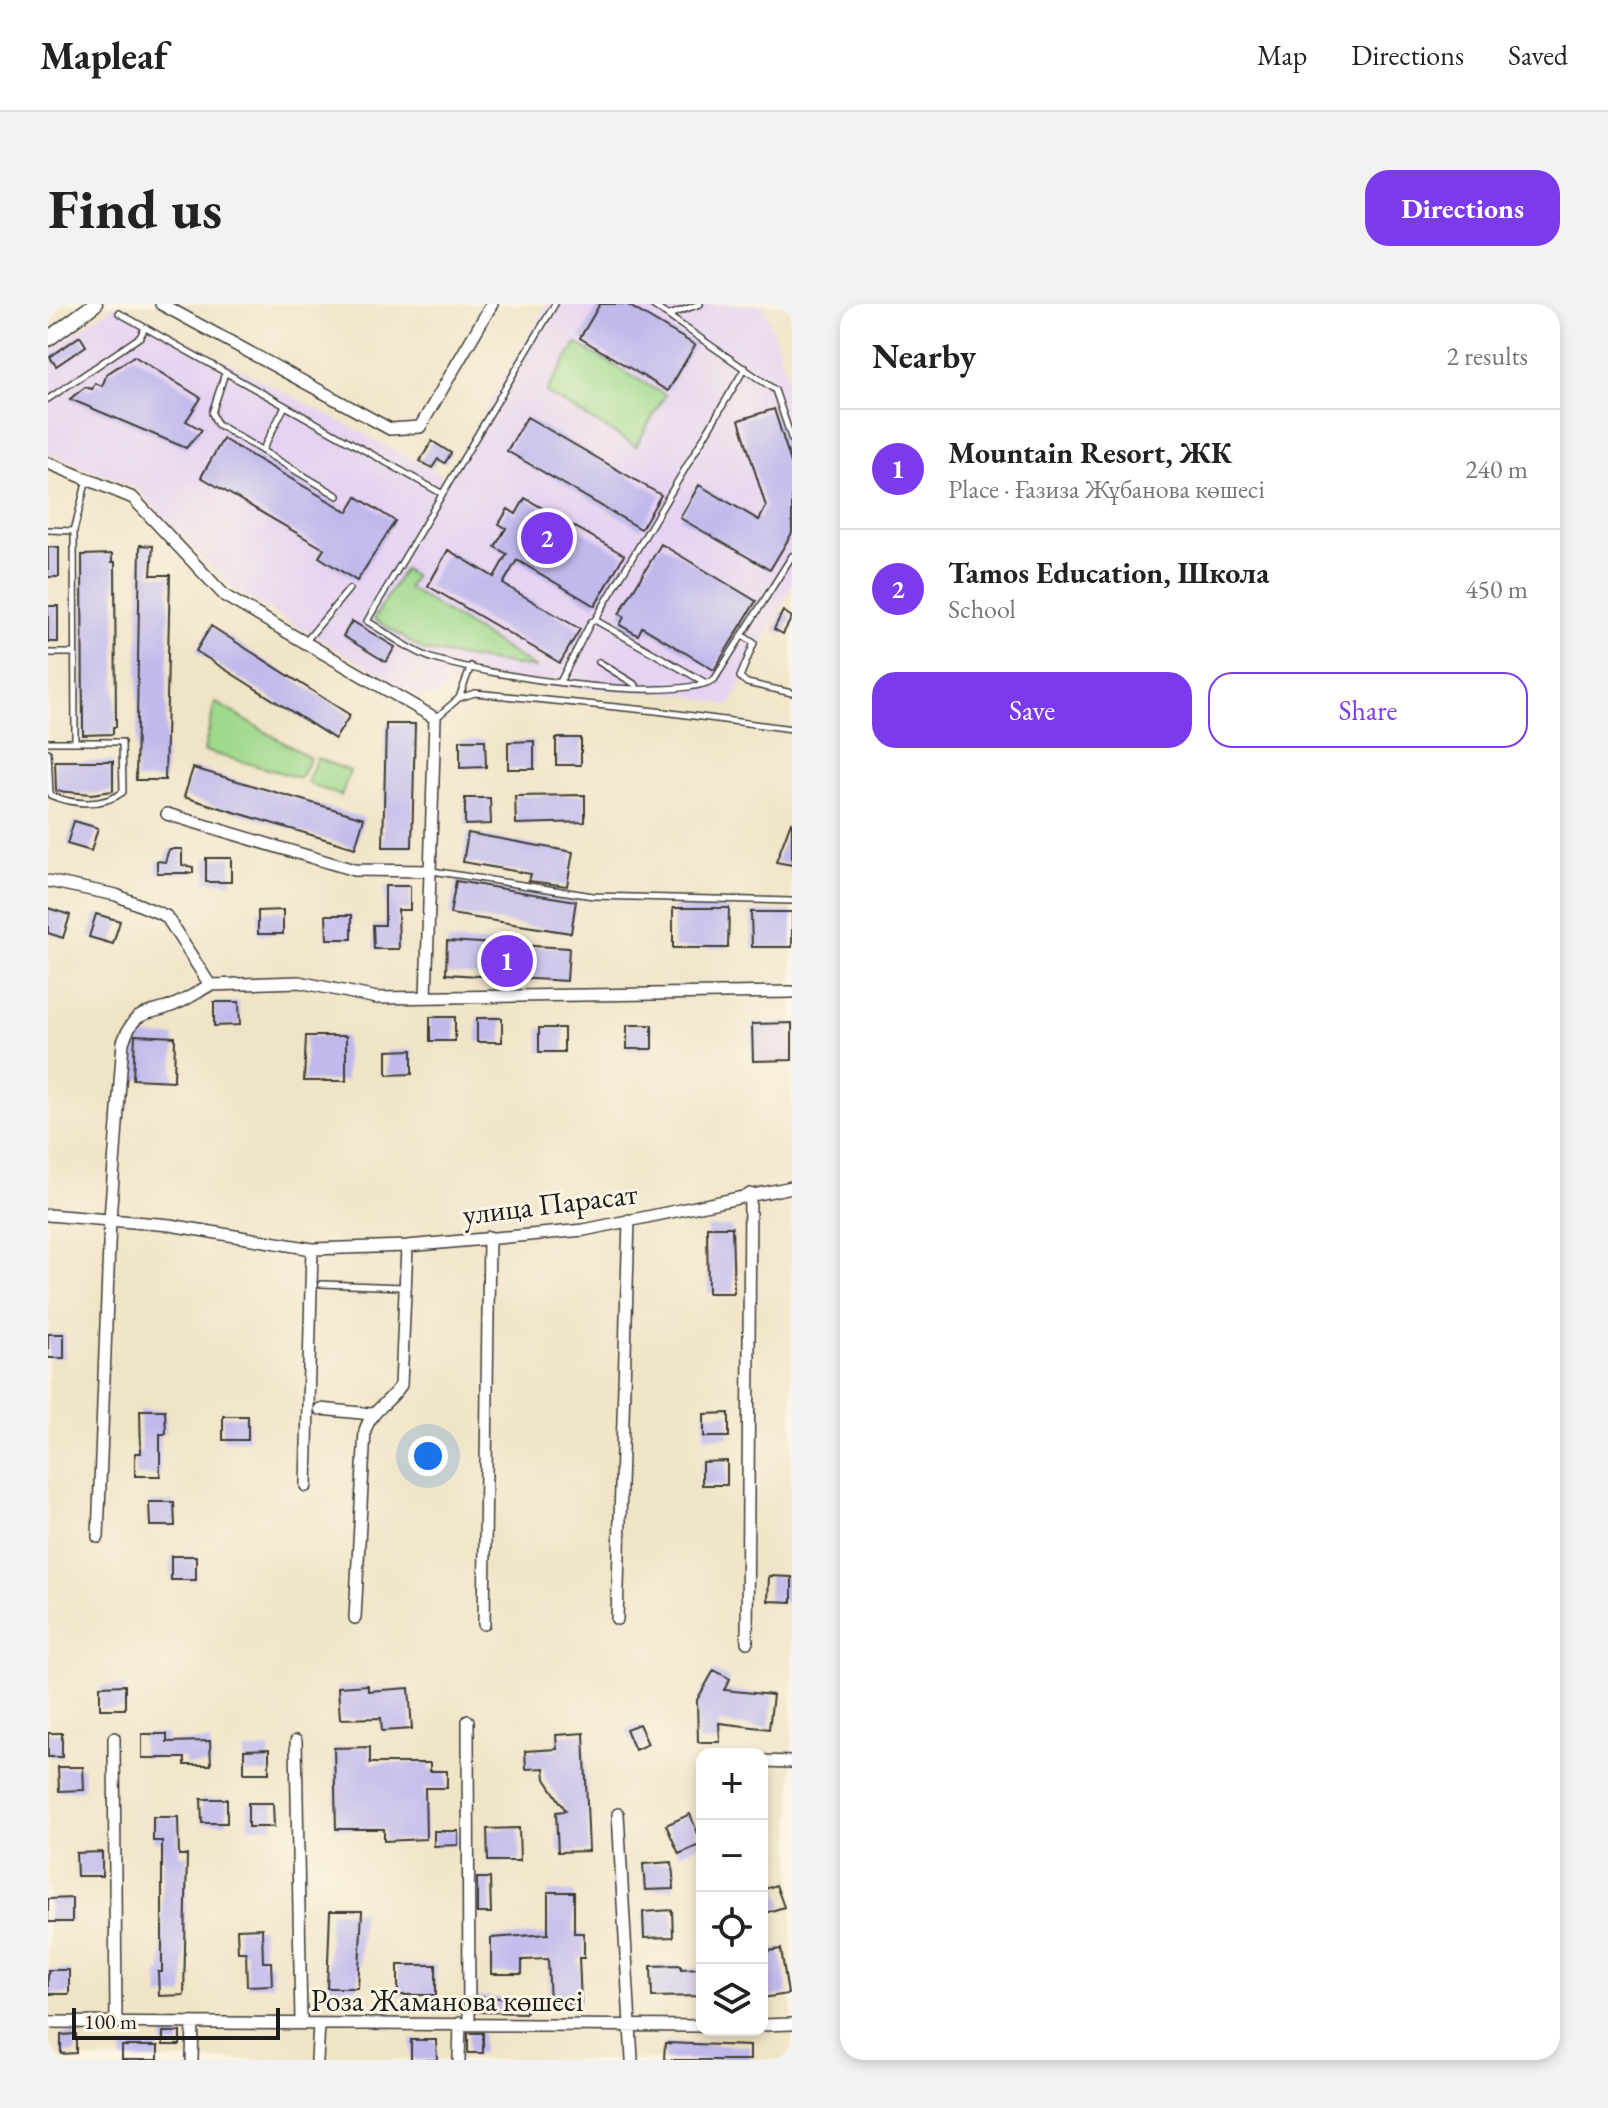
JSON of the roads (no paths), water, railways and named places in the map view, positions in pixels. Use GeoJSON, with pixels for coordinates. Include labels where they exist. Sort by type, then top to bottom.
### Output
{"type":"FeatureCollection","features":[{"type":"Feature","properties":{"kind":"street"},"geometry":{"type":"LineString","coordinates":[[48,339],[95,304]]}},
{"type":"Feature","properties":{"kind":"street"},"geometry":{"type":"LineString","coordinates":[[161,304],[390,429],[405,430],[420,427],[492,304]]}},
{"type":"Feature","properties":{"kind":"street"},"geometry":{"type":"LineString","coordinates":[[48,463],[133,498],[225,596],[435,718],[426,997]]}},
{"type":"Feature","properties":{"kind":"street"},"geometry":{"type":"LineString","coordinates":[[167,814],[354,870],[431,871]]}},
{"type":"Feature","properties":{"kind":"street"},"geometry":{"type":"LineString","coordinates":[[48,881],[116,895],[166,916],[210,985]]}},
{"type":"Feature","properties":{"kind":"street"},"geometry":{"type":"LineString","coordinates":[[98,1537],[110,1219],[123,1042],[131,1021],[145,1011],[174,1006],[210,985],[299,982],[377,998],[792,992]]}},
{"type":"Feature","properties":{"kind":"street","name":"улица Парасат"},"geometry":{"type":"LineString","coordinates":[[48,1215],[170,1225],[312,1249],[407,1246],[584,1230],[792,1187]]}},
{"type":"Feature","properties":{"kind":"street"},"geometry":{"type":"LineString","coordinates":[[747,1642],[750,1194]]}},
{"type":"Feature","properties":{"kind":"street"},"geometry":{"type":"LineString","coordinates":[[617,1619],[629,1220]]}},
{"type":"Feature","properties":{"kind":"street"},"geometry":{"type":"LineString","coordinates":[[484,1624],[489,1237]]}},
{"type":"Feature","properties":{"kind":"street"},"geometry":{"type":"LineString","coordinates":[[355,1618],[365,1430],[371,1414],[391,1401],[401,1385],[407,1246]]}},
{"type":"Feature","properties":{"kind":"street"},"geometry":{"type":"LineString","coordinates":[[306,1486],[312,1249]]}},
{"type":"Feature","properties":{"kind":"street"},"geometry":{"type":"LineString","coordinates":[[320,1409],[371,1414]]}},
{"type":"Feature","properties":{"kind":"street"},"geometry":{"type":"LineString","coordinates":[[459,2060],[464,2023],[468,1721]]}},
{"type":"Feature","properties":{"kind":"street"},"geometry":{"type":"LineString","coordinates":[[114,1738],[116,2022]]}},
{"type":"Feature","properties":{"kind":"street"},"geometry":{"type":"LineString","coordinates":[[296,1741],[301,2023]]}},
{"type":"Feature","properties":{"kind":"street"},"geometry":{"type":"LineString","coordinates":[[768,1761],[792,1762]]}},
{"type":"Feature","properties":{"kind":"street"},"geometry":{"type":"LineString","coordinates":[[618,1814],[632,2060]]}},
{"type":"Feature","properties":{"kind":"street","name":"Роза Жаманова көшесі"},"geometry":{"type":"LineString","coordinates":[[48,2022],[696,2026]]}},
{"type":"Feature","properties":{"kind":"street"},"geometry":{"type":"LineString","coordinates":[[192,2060],[193,2023]]}},
{"type":"Feature","properties":{"kind":"street"},"geometry":{"type":"LineString","coordinates":[[317,2060],[319,2024]]}},
{"type":"Feature","properties":{"kind":"street"},"geometry":{"type":"LineString","coordinates":[[768,2025],[792,2024]]}},
{"type":"Feature","properties":{"kind":"lane"},"geometry":{"type":"LineString","coordinates":[[555,304],[367,621],[426,656],[471,666],[560,682],[693,687],[714,680],[792,556]]}},
{"type":"Feature","properties":{"kind":"lane"},"geometry":{"type":"LineString","coordinates":[[651,304],[775,390],[792,440]]}},
{"type":"Feature","properties":{"kind":"lane"},"geometry":{"type":"LineString","coordinates":[[668,316],[700,304]]}},
{"type":"Feature","properties":{"kind":"lane"},"geometry":{"type":"LineString","coordinates":[[119,313],[441,493]]}},
{"type":"Feature","properties":{"kind":"lane"},"geometry":{"type":"LineString","coordinates":[[48,399],[140,337],[145,328]]}},
{"type":"Feature","properties":{"kind":"lane"},"geometry":{"type":"LineString","coordinates":[[560,682],[591,622],[745,368]]}},
{"type":"Feature","properties":{"kind":"lane"},"geometry":{"type":"LineString","coordinates":[[225,373],[212,413],[213,420],[338,496]]}},
{"type":"Feature","properties":{"kind":"lane"},"geometry":{"type":"LineString","coordinates":[[262,451],[285,406]]}},
{"type":"Feature","properties":{"kind":"lane"},"geometry":{"type":"LineString","coordinates":[[75,741],[74,531],[87,478]]}},
{"type":"Feature","properties":{"kind":"lane"},"geometry":{"type":"LineString","coordinates":[[48,530],[74,531]]}},
{"type":"Feature","properties":{"kind":"lane"},"geometry":{"type":"LineString","coordinates":[[306,642],[349,589]]}},
{"type":"Feature","properties":{"kind":"lane"},"geometry":{"type":"LineString","coordinates":[[595,620],[706,683]]}},
{"type":"Feature","properties":{"kind":"lane"},"geometry":{"type":"LineString","coordinates":[[742,635],[754,643],[740,677],[747,683],[792,693]]}},
{"type":"Feature","properties":{"kind":"lane"},"geometry":{"type":"LineString","coordinates":[[48,653],[73,653]]}},
{"type":"Feature","properties":{"kind":"lane"},"geometry":{"type":"LineString","coordinates":[[599,662],[638,687]]}},
{"type":"Feature","properties":{"kind":"lane"},"geometry":{"type":"LineString","coordinates":[[459,698],[471,666]]}},
{"type":"Feature","properties":{"kind":"lane"},"geometry":{"type":"LineString","coordinates":[[435,718],[459,698],[475,693],[656,711],[792,729]]}},
{"type":"Feature","properties":{"kind":"lane"},"geometry":{"type":"LineString","coordinates":[[48,742],[122,742],[123,792],[109,802],[63,801],[50,795],[48,752]]}},
{"type":"Feature","properties":{"kind":"lane"},"geometry":{"type":"LineString","coordinates":[[431,871],[593,896],[792,901]]}},
{"type":"Feature","properties":{"kind":"lane"},"geometry":{"type":"LineString","coordinates":[[321,1284],[405,1287]]}},
{"type":"Feature","properties":{"kind":"place","name":"Tamos Education, Школа"},"geometry":{"type":"Point","coordinates":[547,538]}},
{"type":"Feature","properties":{"kind":"place","name":"Mountain Resort, ЖК"},"geometry":{"type":"Point","coordinates":[507,961]}}]}
